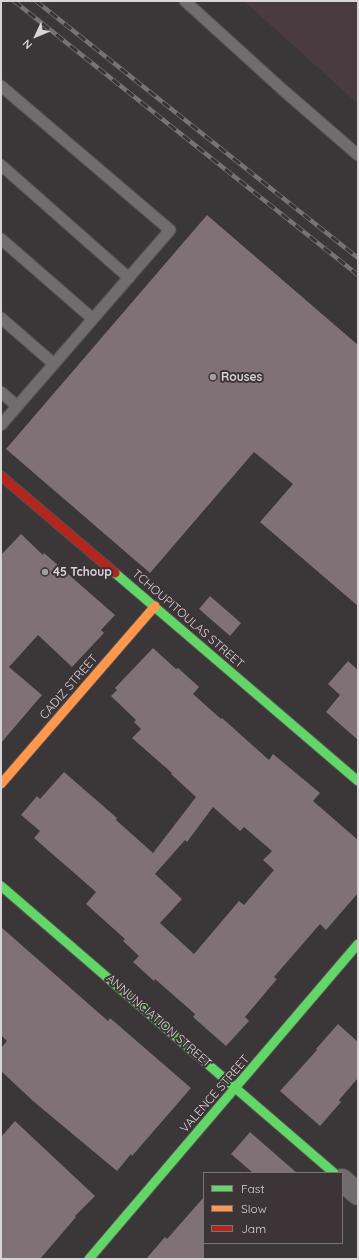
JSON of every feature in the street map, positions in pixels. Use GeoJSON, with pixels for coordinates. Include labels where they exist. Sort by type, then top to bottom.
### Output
{"type":"FeatureCollection","features":[{"type":"Feature","properties":{"kind":"street","name":"TCHOUPITOULAS STREET"},"geometry":{"type":"LineString","coordinates":[[1,476],[358,781]]}},
{"type":"Feature","properties":{"kind":"street","name":"CADIZ STREET"},"geometry":{"type":"LineString","coordinates":[[1,784],[155,606]]}},
{"type":"Feature","properties":{"kind":"street","name":"ANNUNCIATION STREET"},"geometry":{"type":"LineString","coordinates":[[1,886],[333,1172]]}},
{"type":"Feature","properties":{"kind":"street","name":"VALENCE STREET"},"geometry":{"type":"LineString","coordinates":[[89,1259],[358,944]]}},
{"type":"Feature","properties":{"kind":"street"},"geometry":{"type":"LineString","coordinates":[[343,1181],[358,1194]]}},
{"type":"Feature","properties":{"kind":"lane"},"geometry":{"type":"LineString","coordinates":[[185,1],[283,90],[358,155]]}},
{"type":"Feature","properties":{"kind":"lane"},"geometry":{"type":"LineString","coordinates":[[1,86],[170,230],[1,425]]}},
{"type":"Feature","properties":{"kind":"lane"},"geometry":{"type":"LineString","coordinates":[[1,165],[129,278]]}},
{"type":"Feature","properties":{"kind":"lane"},"geometry":{"type":"LineString","coordinates":[[1,239],[94,319]]}},
{"type":"Feature","properties":{"kind":"lane"},"geometry":{"type":"LineString","coordinates":[[1,318],[54,364]]}},
{"type":"Feature","properties":{"kind":"lane"},"geometry":{"type":"LineString","coordinates":[[1,392],[17,406]]}},
{"type":"Feature","properties":{"kind":"shaded area"},"geometry":{"type":"Polygon","coordinates":[[[244,1],[358,1],[358,104],[244,1]]]}},
{"type":"Feature","properties":{"kind":"building","name":"Rouses"},"geometry":{"type":"Polygon","coordinates":[[[207,215],[358,345],[358,606],[260,522],[293,484],[254,452],[150,573],[6,449],[207,215]]]}},
{"type":"Feature","properties":{"kind":"building"},"geometry":{"type":"Polygon","coordinates":[[[21,534],[43,555],[44,553],[115,615],[101,630],[104,633],[72,667],[38,635],[9,667],[42,695],[1,743],[1,555],[21,534]]]}},
{"type":"Feature","properties":{"kind":"building"},"geometry":{"type":"Polygon","coordinates":[[[210,596],[241,623],[230,636],[199,609],[210,596]]]}},
{"type":"Feature","properties":{"kind":"building"},"geometry":{"type":"Polygon","coordinates":[[[153,648],[199,687],[193,694],[221,719],[222,718],[269,760],[273,754],[320,793],[313,801],[358,840],[358,893],[326,930],[320,924],[274,977],[277,979],[245,1017],[249,1021],[226,1046],[193,1017],[195,1014],[133,962],[139,956],[123,941],[125,939],[86,904],[96,892],[34,838],[40,831],[21,815],[37,796],[40,799],[64,772],[117,818],[116,820],[153,853],[196,797],[171,774],[172,773],[132,738],[141,729],[134,722],[136,720],[111,696],[117,690],[115,688],[153,648]],[[213,807],[187,842],[185,840],[155,874],[182,899],[160,923],[194,954],[239,901],[244,905],[274,870],[263,860],[272,851],[244,827],[240,831],[213,807]]]}},
{"type":"Feature","properties":{"kind":"building"},"geometry":{"type":"Polygon","coordinates":[[[348,661],[358,670],[358,740],[326,712],[340,695],[328,684],[348,661]]]}},
{"type":"Feature","properties":{"kind":"building"},"geometry":{"type":"Polygon","coordinates":[[[1,927],[108,1021],[110,1018],[191,1088],[132,1156],[131,1154],[117,1171],[33,1101],[1,1071],[1,1048],[7,1041],[1,1035],[1,927]]]}},
{"type":"Feature","properties":{"kind":"building"},"geometry":{"type":"Polygon","coordinates":[[[338,1024],[358,1042],[358,1078],[339,1100],[341,1102],[320,1126],[280,1091],[338,1024]]]}},
{"type":"Feature","properties":{"kind":"building"},"geometry":{"type":"Polygon","coordinates":[[[15,1121],[95,1196],[75,1216],[76,1217],[40,1259],[1,1259],[1,1137],[15,1121]]]}},
{"type":"Feature","properties":{"kind":"building"},"geometry":{"type":"Polygon","coordinates":[[[250,1132],[296,1172],[252,1172],[231,1154],[250,1132]]]}},
{"type":"Feature","properties":{"kind":"building"},"geometry":{"type":"Polygon","coordinates":[[[203,1198],[204,1259],[146,1259],[165,1237],[167,1239],[203,1198]]]}},
{"type":"Feature","properties":{"kind":"railway"},"geometry":{"type":"LineString","coordinates":[[14,1],[358,275]]}},
{"type":"Feature","properties":{"kind":"railway"},"geometry":{"type":"LineString","coordinates":[[36,1],[358,258]]}},
{"type":"Feature","properties":{"kind":"traffic: fast"},"geometry":{"type":"LineString","coordinates":[[115,573],[358,781]]}},
{"type":"Feature","properties":{"kind":"traffic: fast"},"geometry":{"type":"LineString","coordinates":[[1,886],[333,1172]]}},
{"type":"Feature","properties":{"kind":"traffic: fast"},"geometry":{"type":"LineString","coordinates":[[89,1259],[358,944]]}},
{"type":"Feature","properties":{"kind":"traffic: slow"},"geometry":{"type":"LineString","coordinates":[[1,784],[155,606]]}},
{"type":"Feature","properties":{"kind":"traffic: jam"},"geometry":{"type":"LineString","coordinates":[[1,476],[115,573]]}},
{"type":"Feature","properties":{"kind":"place","name":"Rouses"},"geometry":{"type":"Point","coordinates":[213,377]}},
{"type":"Feature","properties":{"kind":"place","name":"45 Tchoup"},"geometry":{"type":"Point","coordinates":[45,572]}}]}
